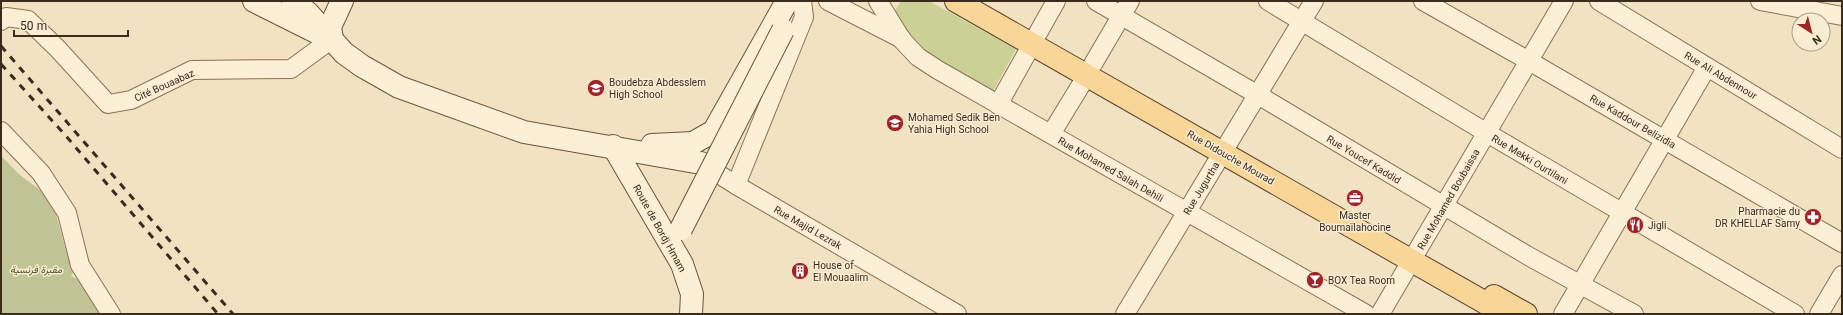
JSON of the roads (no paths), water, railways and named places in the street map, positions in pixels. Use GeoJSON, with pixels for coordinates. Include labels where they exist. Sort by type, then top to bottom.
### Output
{"type":"FeatureCollection","features":[{"type":"Feature","properties":{"kind":"main road"},"geometry":{"type":"LineString","coordinates":[[254,1],[332,39]]}},
{"type":"Feature","properties":{"kind":"main road"},"geometry":{"type":"LineString","coordinates":[[613,146],[693,143],[714,131],[787,1]]}},
{"type":"Feature","properties":{"kind":"main road","name":"Rue Didouche Mourad"},"geometry":{"type":"LineString","coordinates":[[956,1],[1035,39],[1415,256],[1526,314]]}},
{"type":"Feature","properties":{"kind":"main road","name":"Rue Didouche Mourad"},"geometry":{"type":"LineString","coordinates":[[983,1],[1035,39]]}},
{"type":"Feature","properties":{"kind":"main road"},"geometry":{"type":"LineString","coordinates":[[332,39],[330,27],[341,3]]}},
{"type":"Feature","properties":{"kind":"main road"},"geometry":{"type":"LineString","coordinates":[[301,7],[341,3]]}},
{"type":"Feature","properties":{"kind":"main road"},"geometry":{"type":"LineString","coordinates":[[682,264],[681,229],[783,30],[802,6]]}},
{"type":"Feature","properties":{"kind":"main road"},"geometry":{"type":"LineString","coordinates":[[301,7],[344,53],[362,66],[399,87],[524,132],[613,146],[701,163]]}},
{"type":"Feature","properties":{"kind":"main road","name":"Route de Bordj Hmam"},"geometry":{"type":"LineString","coordinates":[[613,146],[682,264],[692,294],[690,314]]}},
{"type":"Feature","properties":{"kind":"main road","name":"Rue Didouche Mourad"},"geometry":{"type":"LineString","coordinates":[[1415,256],[1505,314]]}},
{"type":"Feature","properties":{"kind":"street"},"geometry":{"type":"LineString","coordinates":[[736,185],[802,6],[815,1]]}},
{"type":"Feature","properties":{"kind":"street"},"geometry":{"type":"LineString","coordinates":[[828,1],[902,40]]}},
{"type":"Feature","properties":{"kind":"street","name":"Rue Mohamed Salah Dehili"},"geometry":{"type":"LineString","coordinates":[[878,1],[902,40],[918,57],[998,105],[1366,314]]}},
{"type":"Feature","properties":{"kind":"street"},"geometry":{"type":"LineString","coordinates":[[998,105],[1056,1]]}},
{"type":"Feature","properties":{"kind":"street","name":"Rue Youcef Kaddid"},"geometry":{"type":"LineString","coordinates":[[1096,1],[1126,8],[1258,95],[1444,206],[1580,285],[1634,314]]}},
{"type":"Feature","properties":{"kind":"street","name":"Rue Mekki Ourtilani"},"geometry":{"type":"LineString","coordinates":[[1268,1],[1487,133],[1794,314]]}},
{"type":"Feature","properties":{"kind":"street","name":"Rue Jugurtha"},"geometry":{"type":"LineString","coordinates":[[1126,314],[1314,1]]}},
{"type":"Feature","properties":{"kind":"street","name":"Rue Kaddour Belizidia"},"geometry":{"type":"LineString","coordinates":[[1423,1],[1842,243]]}},
{"type":"Feature","properties":{"kind":"street","name":"Rue Mohamed Boubaissa"},"geometry":{"type":"LineString","coordinates":[[1380,314],[1564,1]]}},
{"type":"Feature","properties":{"kind":"street"},"geometry":{"type":"LineString","coordinates":[[1760,1],[1842,16]]}},
{"type":"Feature","properties":{"kind":"street","name":"Rue Ali Abdennour"},"geometry":{"type":"LineString","coordinates":[[1603,2],[1627,10],[1707,67],[1842,149]]}},
{"type":"Feature","properties":{"kind":"street"},"geometry":{"type":"LineString","coordinates":[[1050,134],[1126,8]]}},
{"type":"Feature","properties":{"kind":"street","name":"Cité Bouaabaz"},"geometry":{"type":"LineString","coordinates":[[2,20],[6,17],[28,20],[57,48],[108,104],[131,100],[192,70],[291,69],[332,39]]}},
{"type":"Feature","properties":{"kind":"street"},"geometry":{"type":"LineString","coordinates":[[1563,314],[1707,67]]}},
{"type":"Feature","properties":{"kind":"street"},"geometry":{"type":"LineString","coordinates":[[1,131],[41,173],[67,213],[80,265],[95,286],[111,314]]}},
{"type":"Feature","properties":{"kind":"street","name":"Rue Majid Lezrak"},"geometry":{"type":"LineString","coordinates":[[701,163],[957,314]]}},
{"type":"Feature","properties":{"kind":"street"},"geometry":{"type":"LineString","coordinates":[[1819,314],[1842,275]]}},
{"type":"Feature","properties":{"kind":"railway"},"geometry":{"type":"LineString","coordinates":[[1,46],[233,314]]}},
{"type":"Feature","properties":{"kind":"railway"},"geometry":{"type":"LineString","coordinates":[[1,64],[66,136],[218,314]]}},
{"type":"Feature","properties":{"kind":"place","name":"Boudebza Abdesslem High School"},"geometry":{"type":"Point","coordinates":[596,88]}},
{"type":"Feature","properties":{"kind":"place","name":"Mohamed Sedik Ben Yahia High School"},"geometry":{"type":"Point","coordinates":[895,123]}},
{"type":"Feature","properties":{"kind":"place","name":"Master Boumaïlahocine"},"geometry":{"type":"Point","coordinates":[1355,198]}},
{"type":"Feature","properties":{"kind":"place","name":"Pharmacie du DR KHELLAF Samy"},"geometry":{"type":"Point","coordinates":[1813,217]}},
{"type":"Feature","properties":{"kind":"place","name":"Jigli"},"geometry":{"type":"Point","coordinates":[1635,225]}},
{"type":"Feature","properties":{"kind":"place","name":"House of El Mouaalim"},"geometry":{"type":"Point","coordinates":[800,271]}},
{"type":"Feature","properties":{"kind":"place","name":"BOX Tea Room"},"geometry":{"type":"Point","coordinates":[1315,280]}},
{"type":"Feature","properties":{"kind":"park label","name":"مقبرة فرنسية"},"geometry":{"type":"Point","coordinates":[36,269]}}]}
